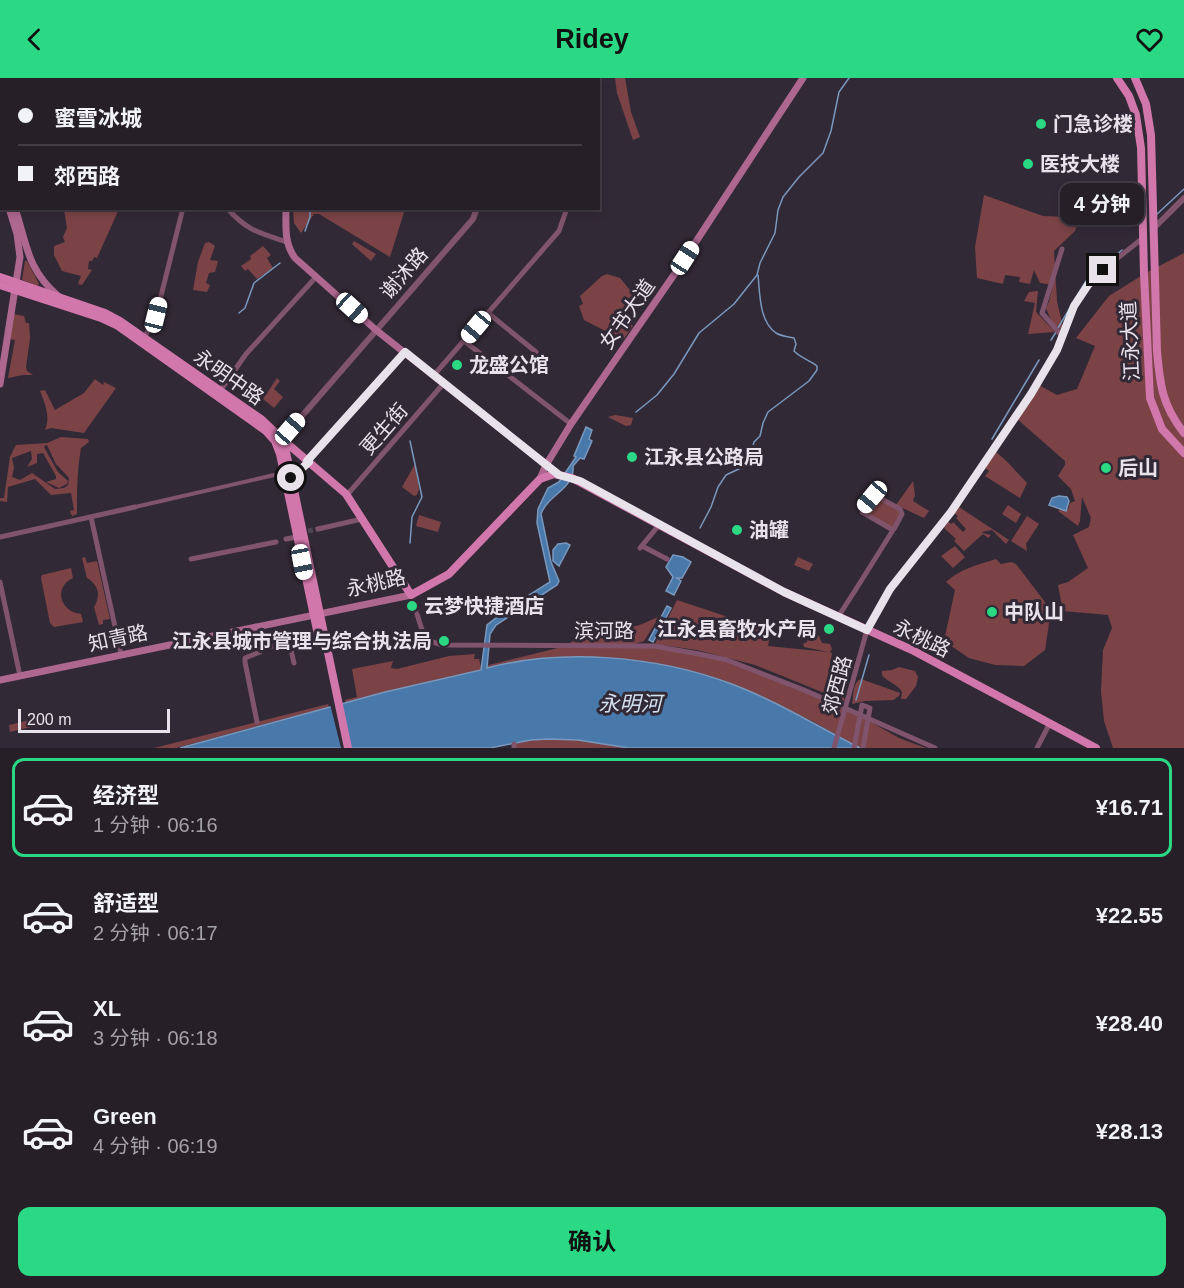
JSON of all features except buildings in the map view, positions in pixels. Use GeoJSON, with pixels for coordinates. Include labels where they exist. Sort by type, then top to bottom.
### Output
{"type":"FeatureCollection","features":[{"type":"Feature","properties":{"kind":"main road","name":"女书大道"},"geometry":{"type":"LineString","coordinates":[[544,478],[546,465],[571,424],[680,266],[803,78]]}},
{"type":"Feature","properties":{"kind":"main road","name":"江永大道"},"geometry":{"type":"LineString","coordinates":[[1117,78],[1133,107],[1141,148],[1150,398],[1162,429],[1184,453]]}},
{"type":"Feature","properties":{"kind":"main road","name":"江永大道"},"geometry":{"type":"LineString","coordinates":[[1135,78],[1146,104],[1152,135],[1157,351],[1162,396],[1171,416],[1184,433]]}},
{"type":"Feature","properties":{"kind":"main road"},"geometry":{"type":"LineString","coordinates":[[10,210],[18,234],[20,257],[17,285]]}},
{"type":"Feature","properties":{"kind":"main road"},"geometry":{"type":"LineString","coordinates":[[16,210],[28,255],[44,283],[60,298]]}},
{"type":"Feature","properties":{"kind":"main road"},"geometry":{"type":"LineString","coordinates":[[286,210],[288,249],[295,258],[376,330],[559,475]]}},
{"type":"Feature","properties":{"kind":"main road"},"geometry":{"type":"LineString","coordinates":[[0,384],[24,240]]}},
{"type":"Feature","properties":{"kind":"main road"},"geometry":{"type":"LineString","coordinates":[[0,277],[17,285]]}},
{"type":"Feature","properties":{"kind":"main road"},"geometry":{"type":"LineString","coordinates":[[0,285],[17,285]]}},
{"type":"Feature","properties":{"kind":"main road","name":"永明中路"},"geometry":{"type":"LineString","coordinates":[[17,285],[105,313],[120,321],[220,391],[269,431]]}},
{"type":"Feature","properties":{"kind":"main road","name":"永明中路"},"geometry":{"type":"LineString","coordinates":[[17,285],[118,326],[282,439],[289,453],[288,475],[346,748]]}},
{"type":"Feature","properties":{"kind":"main road"},"geometry":{"type":"LineString","coordinates":[[269,431],[275,441],[289,453],[308,462],[347,495],[412,597]]}},
{"type":"Feature","properties":{"kind":"main road"},"geometry":{"type":"LineString","coordinates":[[288,475],[308,462]]}},
{"type":"Feature","properties":{"kind":"main road","name":"永桃路"},"geometry":{"type":"LineString","coordinates":[[316,614],[412,597],[449,574],[544,478],[559,475],[572,478],[784,592],[912,650],[1096,748]]}},
{"type":"Feature","properties":{"kind":"main road","name":"知青路"},"geometry":{"type":"LineString","coordinates":[[0,680],[316,614]]}},
{"type":"Feature","properties":{"kind":"street"},"geometry":{"type":"LineString","coordinates":[[1154,228],[1184,198]]}},
{"type":"Feature","properties":{"kind":"street"},"geometry":{"type":"LineString","coordinates":[[144,338],[156,315],[182,210]]}},
{"type":"Feature","properties":{"kind":"street"},"geometry":{"type":"LineString","coordinates":[[229,210],[239,222],[251,230],[287,242]]}},
{"type":"Feature","properties":{"kind":"street","name":"谢沐路"},"geometry":{"type":"LineString","coordinates":[[282,439],[473,219],[476,210]]}},
{"type":"Feature","properties":{"kind":"street"},"geometry":{"type":"LineString","coordinates":[[434,375],[559,231],[566,210]]}},
{"type":"Feature","properties":{"kind":"street","name":"郊西路"},"geometry":{"type":"LineString","coordinates":[[834,748],[867,630],[890,589],[951,512],[1031,394],[1059,332],[1088,285],[1143,238]]}},
{"type":"Feature","properties":{"kind":"street"},"geometry":{"type":"LineString","coordinates":[[1059,332],[1042,313],[1042,307],[1062,249]]}},
{"type":"Feature","properties":{"kind":"street"},"geometry":{"type":"LineString","coordinates":[[220,391],[246,354],[316,277]]}},
{"type":"Feature","properties":{"kind":"street"},"geometry":{"type":"LineString","coordinates":[[488,313],[536,352]]}},
{"type":"Feature","properties":{"kind":"street"},"geometry":{"type":"LineString","coordinates":[[464,341],[571,424]]}},
{"type":"Feature","properties":{"kind":"street"},"geometry":{"type":"LineString","coordinates":[[308,462],[405,352]]}},
{"type":"Feature","properties":{"kind":"street","name":"更生街"},"geometry":{"type":"LineString","coordinates":[[347,495],[444,383]]}},
{"type":"Feature","properties":{"kind":"street"},"geometry":{"type":"LineString","coordinates":[[269,431],[290,429],[289,453]]}},
{"type":"Feature","properties":{"kind":"street"},"geometry":{"type":"LineString","coordinates":[[0,537],[288,475]]}},
{"type":"Feature","properties":{"kind":"street"},"geometry":{"type":"LineString","coordinates":[[838,617],[893,530],[902,514],[901,510],[876,495],[873,496],[863,507],[862,512],[893,530]]}},
{"type":"Feature","properties":{"kind":"street"},"geometry":{"type":"LineString","coordinates":[[91,517],[121,654]]}},
{"type":"Feature","properties":{"kind":"street"},"geometry":{"type":"LineString","coordinates":[[318,529],[362,519]]}},
{"type":"Feature","properties":{"kind":"street"},"geometry":{"type":"LineString","coordinates":[[659,525],[641,547],[667,559]]}},
{"type":"Feature","properties":{"kind":"street"},"geometry":{"type":"LineString","coordinates":[[286,539],[302,534]]}},
{"type":"Feature","properties":{"kind":"street"},"geometry":{"type":"LineString","coordinates":[[191,559],[276,542]]}},
{"type":"Feature","properties":{"kind":"street"},"geometry":{"type":"LineString","coordinates":[[0,582],[20,676]]}},
{"type":"Feature","properties":{"kind":"street","name":"滨河路"},"geometry":{"type":"LineString","coordinates":[[417,614],[425,638],[431,643],[443,645],[648,646],[727,660],[861,714],[935,748]]}},
{"type":"Feature","properties":{"kind":"street"},"geometry":{"type":"LineString","coordinates":[[256,626],[260,652],[248,657],[245,662],[256,722]]}},
{"type":"Feature","properties":{"kind":"street"},"geometry":{"type":"LineString","coordinates":[[261,648],[286,644],[291,650],[294,663]]}},
{"type":"Feature","properties":{"kind":"street"},"geometry":{"type":"LineString","coordinates":[[854,748],[862,705],[870,708],[863,748]]}},
{"type":"Feature","properties":{"kind":"street"},"geometry":{"type":"LineString","coordinates":[[1037,748],[1050,723]]}},
{"type":"Feature","properties":{"kind":"shaded area"},"geometry":{"type":"Polygon","coordinates":[[[615,78],[625,78],[631,112],[640,137],[633,140],[617,93],[615,78]]]}},
{"type":"Feature","properties":{"kind":"shaded area"},"geometry":{"type":"Polygon","coordinates":[[[984,195],[1043,216],[1066,217],[1104,211],[1078,222],[1075,231],[1054,251],[1057,301],[1064,332],[1052,323],[1046,308],[1053,285],[1040,283],[1034,270],[1030,284],[1019,282],[1020,277],[1005,275],[1003,284],[977,278],[975,247],[984,195]]]}},
{"type":"Feature","properties":{"kind":"shaded area"},"geometry":{"type":"Polygon","coordinates":[[[64,210],[119,210],[97,258],[94,257],[92,261],[89,261],[88,269],[92,270],[82,285],[78,284],[81,276],[62,271],[54,255],[54,246],[65,242],[63,237],[67,228],[64,210]]]}},
{"type":"Feature","properties":{"kind":"shaded area"},"geometry":{"type":"Polygon","coordinates":[[[293,210],[405,210],[390,257],[319,214],[314,214],[301,233],[294,223],[293,210]]]}},
{"type":"Feature","properties":{"kind":"shaded area"},"geometry":{"type":"Polygon","coordinates":[[[354,241],[376,254],[371,261],[352,244],[354,241]]]}},
{"type":"Feature","properties":{"kind":"shaded area"},"geometry":{"type":"Polygon","coordinates":[[[209,242],[215,246],[210,260],[218,261],[215,272],[209,273],[206,283],[210,285],[207,292],[193,290],[198,262],[205,243],[209,242]]]}},
{"type":"Feature","properties":{"kind":"shaded area"},"geometry":{"type":"Polygon","coordinates":[[[263,246],[271,255],[267,258],[273,268],[257,279],[248,269],[245,271],[241,266],[263,246]]]}},
{"type":"Feature","properties":{"kind":"shaded area"},"geometry":{"type":"Polygon","coordinates":[[[1184,253],[1184,748],[1113,748],[1104,721],[1101,691],[1103,650],[1112,628],[1108,615],[1051,610],[1062,606],[1058,585],[1068,582],[1088,568],[1073,535],[1089,527],[1091,518],[1082,497],[1078,526],[1058,511],[1068,509],[1070,503],[1075,501],[1071,489],[1058,476],[1065,461],[1015,417],[1037,384],[1057,395],[1077,389],[1095,346],[1076,338],[1109,296],[1184,253]]]}},
{"type":"Feature","properties":{"kind":"shaded area"},"geometry":{"type":"Polygon","coordinates":[[[25,261],[39,284],[38,286],[22,280],[25,261]]]}},
{"type":"Feature","properties":{"kind":"shaded area"},"geometry":{"type":"Polygon","coordinates":[[[607,274],[620,278],[634,295],[629,302],[632,304],[624,317],[633,326],[623,340],[584,320],[579,306],[583,304],[580,296],[607,274]]]}},
{"type":"Feature","properties":{"kind":"shaded area"},"geometry":{"type":"Polygon","coordinates":[[[1038,291],[1036,312],[1055,332],[1028,334],[1035,303],[1024,301],[1029,292],[1038,291]]]}},
{"type":"Feature","properties":{"kind":"shaded area"},"geometry":{"type":"Polygon","coordinates":[[[14,314],[24,316],[26,323],[29,323],[30,338],[26,367],[27,371],[33,375],[8,378],[15,340],[9,339],[14,314]]]}},
{"type":"Feature","properties":{"kind":"shaded area"},"geometry":{"type":"Polygon","coordinates":[[[277,378],[280,381],[274,389],[283,397],[274,408],[263,399],[277,378]]]}},
{"type":"Feature","properties":{"kind":"shaded area"},"geometry":{"type":"Polygon","coordinates":[[[95,379],[103,385],[104,382],[116,388],[84,433],[51,428],[45,430],[47,416],[40,391],[45,390],[55,410],[84,393],[95,379]]]}},
{"type":"Feature","properties":{"kind":"shaded area"},"geometry":{"type":"Polygon","coordinates":[[[615,415],[633,418],[631,425],[626,426],[608,417],[615,415]]]}},
{"type":"Feature","properties":{"kind":"shaded area"},"geometry":{"type":"Polygon","coordinates":[[[61,437],[88,439],[89,442],[81,448],[77,514],[72,516],[70,511],[74,510],[71,493],[51,495],[35,479],[8,487],[7,502],[0,501],[0,498],[4,498],[10,457],[16,445],[47,443],[61,437]],[[47,445],[44,446],[58,472],[68,481],[59,488],[46,482],[56,479],[56,476],[43,453],[37,454],[37,463],[27,467],[32,459],[31,451],[12,458],[14,468],[12,477],[20,480],[32,473],[55,489],[64,488],[68,485],[69,478],[56,464],[47,445]]]}},
{"type":"Feature","properties":{"kind":"shaded area"},"geometry":{"type":"Polygon","coordinates":[[[996,452],[1027,483],[1020,498],[985,476],[989,471],[985,468],[996,452]]]}},
{"type":"Feature","properties":{"kind":"shaded area"},"geometry":{"type":"Polygon","coordinates":[[[415,464],[419,489],[417,495],[414,496],[402,487],[415,464]]]}},
{"type":"Feature","properties":{"kind":"shaded area"},"geometry":{"type":"Polygon","coordinates":[[[913,481],[915,495],[913,501],[929,511],[924,518],[896,505],[913,481]]]}},
{"type":"Feature","properties":{"kind":"shaded area"},"geometry":{"type":"Polygon","coordinates":[[[871,497],[901,510],[893,530],[862,512],[871,497]]]}},
{"type":"Feature","properties":{"kind":"shaded area"},"geometry":{"type":"Polygon","coordinates":[[[1008,505],[1021,514],[1016,523],[1002,514],[1008,505]]]}},
{"type":"Feature","properties":{"kind":"shaded area"},"geometry":{"type":"Polygon","coordinates":[[[959,507],[1009,540],[1006,544],[992,530],[982,532],[991,535],[988,538],[983,534],[964,551],[954,541],[956,539],[944,528],[948,522],[952,524],[953,522],[963,532],[966,529],[954,513],[959,507]]]}},
{"type":"Feature","properties":{"kind":"shaded area"},"geometry":{"type":"Polygon","coordinates":[[[419,515],[441,522],[438,532],[416,526],[419,515]]]}},
{"type":"Feature","properties":{"kind":"shaded area"},"geometry":{"type":"Polygon","coordinates":[[[1027,516],[1039,524],[1026,544],[1027,551],[1011,541],[1027,516]]]}},
{"type":"Feature","properties":{"kind":"shaded area"},"geometry":{"type":"Polygon","coordinates":[[[955,546],[965,557],[953,568],[941,556],[955,546]]]}},
{"type":"Feature","properties":{"kind":"shaded area"},"geometry":{"type":"Polygon","coordinates":[[[85,557],[87,563],[97,561],[110,619],[103,620],[103,624],[99,625],[94,607],[98,599],[98,591],[87,578],[82,558],[85,557]]]}},
{"type":"Feature","properties":{"kind":"shaded area"},"geometry":{"type":"Polygon","coordinates":[[[798,557],[813,564],[809,571],[794,565],[798,557]]]}},
{"type":"Feature","properties":{"kind":"shaded area"},"geometry":{"type":"Polygon","coordinates":[[[996,559],[1001,564],[1011,562],[1016,564],[1051,610],[1045,650],[1024,666],[995,665],[969,658],[944,641],[955,590],[946,582],[976,565],[996,559]]]}},
{"type":"Feature","properties":{"kind":"shaded area"},"geometry":{"type":"Polygon","coordinates":[[[71,568],[73,578],[63,587],[62,599],[68,609],[81,614],[83,622],[54,627],[50,623],[41,578],[42,575],[71,568]]]}},
{"type":"Feature","properties":{"kind":"shaded area"},"geometry":{"type":"Polygon","coordinates":[[[677,600],[771,631],[768,646],[828,652],[804,647],[803,644],[807,642],[809,634],[816,633],[822,643],[830,644],[832,649],[827,683],[846,688],[844,701],[755,665],[697,650],[655,644],[677,600]]]}},
{"type":"Feature","properties":{"kind":"shaded area"},"geometry":{"type":"Polygon","coordinates":[[[659,617],[644,641],[631,645],[654,646],[727,660],[846,708],[899,738],[926,748],[860,748],[812,721],[729,683],[633,660],[577,657],[532,660],[487,668],[346,703],[345,700],[357,697],[352,669],[393,661],[391,668],[397,669],[449,656],[475,654],[474,659],[479,659],[481,667],[566,646],[590,634],[636,626],[659,617]]]}},
{"type":"Feature","properties":{"kind":"shaded area"},"geometry":{"type":"Polygon","coordinates":[[[899,667],[915,671],[918,677],[916,686],[906,699],[901,699],[900,689],[882,675],[882,671],[899,667]]]}},
{"type":"Feature","properties":{"kind":"shaded area"},"geometry":{"type":"Polygon","coordinates":[[[861,679],[900,693],[899,696],[893,700],[852,704],[855,686],[861,679]]]}},
{"type":"Feature","properties":{"kind":"shaded area"},"geometry":{"type":"Polygon","coordinates":[[[328,704],[329,707],[176,748],[154,748],[328,704]]]}},
{"type":"Feature","properties":{"kind":"shaded area"},"geometry":{"type":"Polygon","coordinates":[[[38,718],[39,725],[10,732],[9,725],[38,718]]]}},
{"type":"Feature","properties":{"kind":"shaded area"},"geometry":{"type":"Polygon","coordinates":[[[548,739],[578,740],[629,748],[513,748],[514,744],[548,739]]]}},
{"type":"Feature","properties":{"kind":"water","name":"永明河"},"geometry":{"type":"Polygon","coordinates":[[[586,427],[592,430],[589,439],[592,441],[584,459],[580,458],[573,466],[566,486],[549,501],[541,514],[551,562],[559,581],[557,585],[496,625],[490,634],[487,668],[547,658],[578,657],[640,661],[671,666],[746,690],[860,748],[629,748],[578,740],[548,739],[490,748],[180,748],[385,692],[481,670],[487,625],[510,607],[550,582],[537,523],[538,509],[548,488],[559,482],[576,457],[574,456],[586,427]]]}},
{"type":"Feature","properties":{"kind":"water"},"geometry":{"type":"Polygon","coordinates":[[[1067,497],[1069,501],[1066,511],[1049,505],[1052,498],[1067,497]]]}},
{"type":"Feature","properties":{"kind":"water"},"geometry":{"type":"Polygon","coordinates":[[[558,544],[570,545],[559,566],[553,561],[553,550],[558,544]]]}},
{"type":"Feature","properties":{"kind":"water"},"geometry":{"type":"Polygon","coordinates":[[[673,555],[691,562],[682,578],[677,578],[681,581],[674,595],[666,591],[673,577],[666,567],[673,555]]]}},
{"type":"Feature","properties":{"kind":"water"},"geometry":{"type":"Polygon","coordinates":[[[667,606],[671,608],[653,642],[649,640],[667,606]]]}},
{"type":"Feature","properties":{"kind":"pier"},"geometry":{"type":"Polygon","coordinates":[[[340,701],[351,748],[341,748],[330,704],[340,701]]]}},
{"type":"Feature","properties":{"kind":"waterway"},"geometry":{"type":"LineString","coordinates":[[636,412],[657,395],[674,374],[699,333],[734,304],[757,275],[760,263],[775,233],[778,210],[783,197],[823,153],[831,131],[839,92],[849,78]]}},
{"type":"Feature","properties":{"kind":"waterway"},"geometry":{"type":"LineString","coordinates":[[1156,215],[1184,189]]}},
{"type":"Feature","properties":{"kind":"waterway"},"geometry":{"type":"LineString","coordinates":[[305,231],[310,210]]}},
{"type":"Feature","properties":{"kind":"waterway"},"geometry":{"type":"LineString","coordinates":[[1075,299],[1086,281],[1122,250]]}},
{"type":"Feature","properties":{"kind":"waterway"},"geometry":{"type":"LineString","coordinates":[[239,313],[245,308],[254,283],[280,263]]}},
{"type":"Feature","properties":{"kind":"waterway"},"geometry":{"type":"LineString","coordinates":[[700,528],[718,487],[726,475],[743,467],[750,460],[754,442],[760,436],[768,412],[809,381],[817,370],[817,366],[794,351],[796,344],[794,338],[776,333],[766,322],[761,307],[758,275]]}},
{"type":"Feature","properties":{"kind":"waterway"},"geometry":{"type":"LineString","coordinates":[[1058,328],[1071,306]]}},
{"type":"Feature","properties":{"kind":"waterway"},"geometry":{"type":"LineString","coordinates":[[1051,340],[1056,332]]}},
{"type":"Feature","properties":{"kind":"waterway"},"geometry":{"type":"LineString","coordinates":[[992,439],[1039,360]]}},
{"type":"Feature","properties":{"kind":"waterway"},"geometry":{"type":"LineString","coordinates":[[410,441],[422,497],[412,517],[410,543]]}},
{"type":"Feature","properties":{"kind":"waterway"},"geometry":{"type":"LineString","coordinates":[[969,481],[975,472]]}},
{"type":"Feature","properties":{"kind":"waterway"},"geometry":{"type":"LineString","coordinates":[[856,700],[869,655]]}},
{"type":"Feature","properties":{"kind":"tunnel"},"geometry":{"type":"LineString","coordinates":[[308,531],[318,529]]}},
{"type":"Feature","properties":{"kind":"tunnel"},"geometry":{"type":"LineString","coordinates":[[413,600],[417,614]]}},
{"type":"Feature","properties":{"kind":"place","name":"门急诊楼"},"geometry":{"type":"Point","coordinates":[1041,124]}},
{"type":"Feature","properties":{"kind":"place","name":"医技大楼"},"geometry":{"type":"Point","coordinates":[1028,164]}},
{"type":"Feature","properties":{"kind":"place","name":"龙盛公馆"},"geometry":{"type":"Point","coordinates":[457,365]}},
{"type":"Feature","properties":{"kind":"place","name":"江永县公路局"},"geometry":{"type":"Point","coordinates":[632,457]}},
{"type":"Feature","properties":{"kind":"place","name":"后山"},"geometry":{"type":"Point","coordinates":[1106,468]}},
{"type":"Feature","properties":{"kind":"place","name":"油罐"},"geometry":{"type":"Point","coordinates":[737,530]}},
{"type":"Feature","properties":{"kind":"place","name":"云梦快捷酒店"},"geometry":{"type":"Point","coordinates":[412,606]}},
{"type":"Feature","properties":{"kind":"place","name":"中队山"},"geometry":{"type":"Point","coordinates":[992,612]}},
{"type":"Feature","properties":{"kind":"place","name":"江永县畜牧水产局"},"geometry":{"type":"Point","coordinates":[829,629]}},
{"type":"Feature","properties":{"kind":"place","name":"江永县城市管理与综合执法局"},"geometry":{"type":"Point","coordinates":[444,641]}},
{"type":"Feature","properties":{"kind":"route"},"geometry":{"type":"LineString","coordinates":[[291,478],[309,462],[307,461],[405,352],[559,475],[580,481],[784,592],[867,630],[890,589],[951,512],[1031,394],[1057,350],[1074,306],[1088,285],[1103,270]]}}]}
